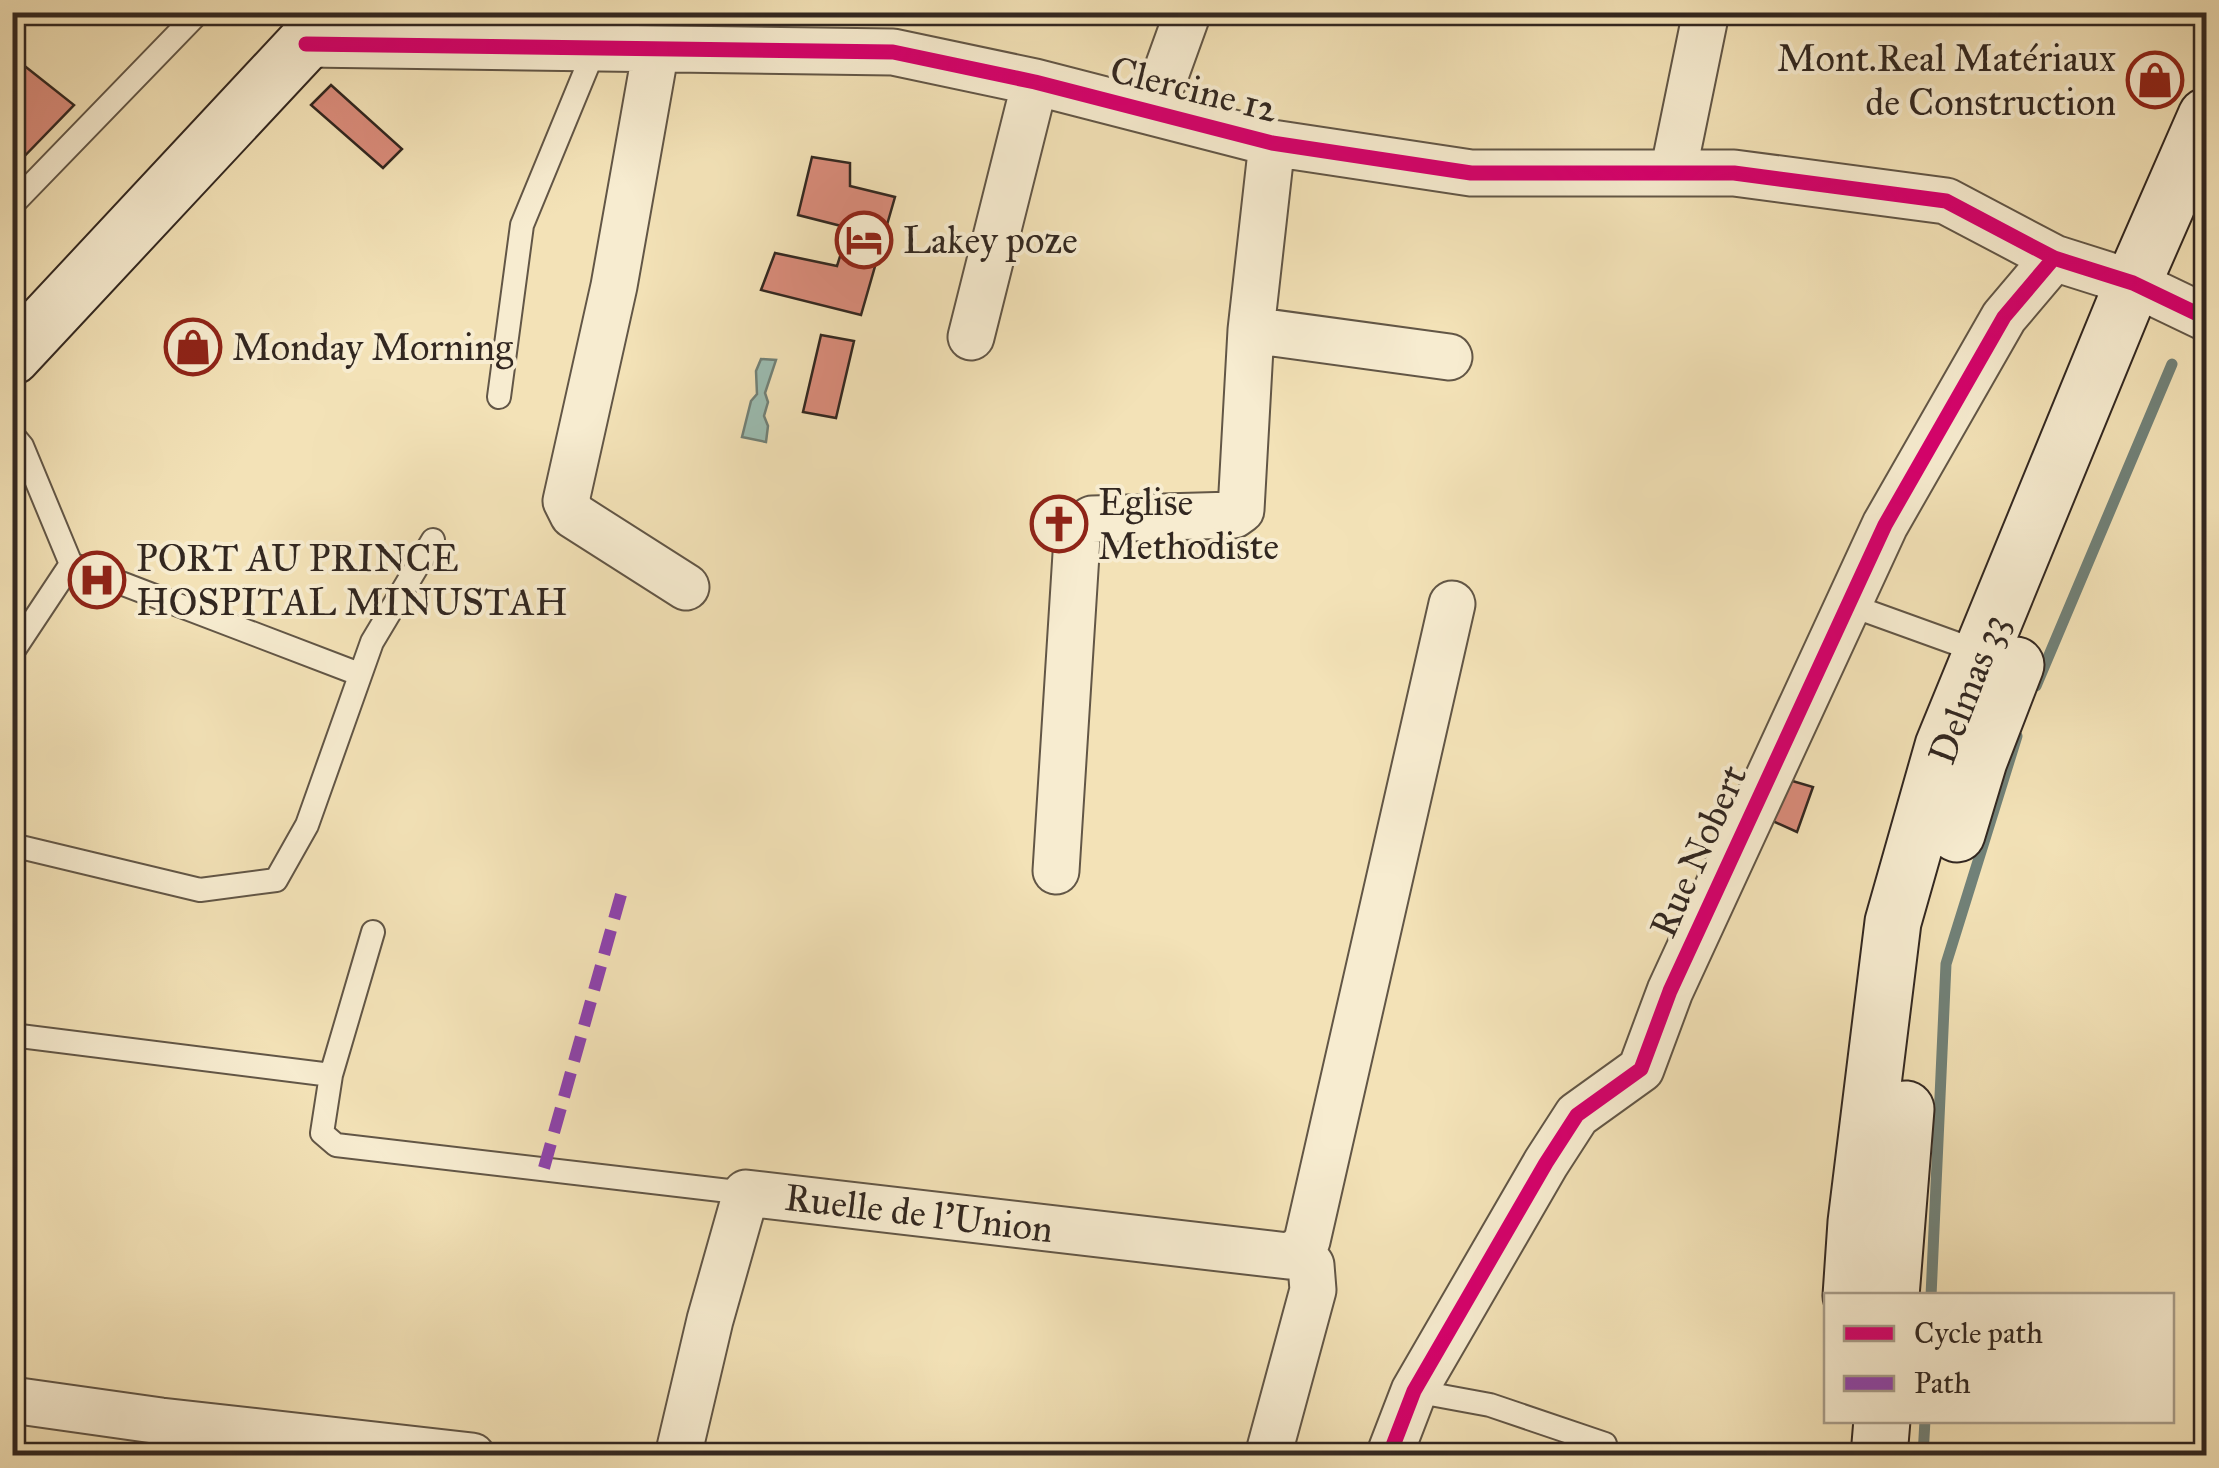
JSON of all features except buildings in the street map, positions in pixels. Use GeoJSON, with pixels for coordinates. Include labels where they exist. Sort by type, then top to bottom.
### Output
{"type":"FeatureCollection","features":[{"type":"Feature","properties":{"kind":"main road"},"geometry":{"type":"LineString","coordinates":[[12,356],[320,28]]}},
{"type":"Feature","properties":{"kind":"main road","name":"Delmas 33"},"geometry":{"type":"LineString","coordinates":[[1852,1293],[1856,1222],[1893,922],[1943,746],[1980,652],[2168,300],[2206,116]]}},
{"type":"Feature","properties":{"kind":"main road","name":"Delmas 33"},"geometry":{"type":"LineString","coordinates":[[1891,1293],[1904,1122],[1926,935],[1979,761],[2051,572],[2206,206]]}},
{"type":"Feature","properties":{"kind":"main road"},"geometry":{"type":"LineString","coordinates":[[1841,1456],[1843,1423]]}},
{"type":"Feature","properties":{"kind":"main road"},"geometry":{"type":"LineString","coordinates":[[1879,1456],[1882,1423]]}},
{"type":"Feature","properties":{"kind":"street"},"geometry":{"type":"LineString","coordinates":[[1152,112],[1188,12]]}},
{"type":"Feature","properties":{"kind":"street"},"geometry":{"type":"LineString","coordinates":[[1673,173],[1706,12]]}},
{"type":"Feature","properties":{"kind":"street","name":"Clercine 12"},"geometry":{"type":"LineString","coordinates":[[320,28],[595,48],[893,52],[1035,82],[1272,143],[1470,172],[1734,173],[1946,201],[2054,258],[2168,300]]}},
{"type":"Feature","properties":{"kind":"street"},"geometry":{"type":"LineString","coordinates":[[656,49],[614,286],[566,502],[573,514],[686,587]]}},
{"type":"Feature","properties":{"kind":"street"},"geometry":{"type":"LineString","coordinates":[[972,337],[1035,82]]}},
{"type":"Feature","properties":{"kind":"street"},"geometry":{"type":"LineString","coordinates":[[1056,871],[1080,528],[1092,519],[1234,515],[1241,510],[1250,330],[1272,143]]}},
{"type":"Feature","properties":{"kind":"street","name":"Rue Nobert"},"geometry":{"type":"LineString","coordinates":[[1389,1456],[1414,1391],[1577,1115],[1641,1069],[1678,974],[1885,525],[2004,317],[2054,258]]}},
{"type":"Feature","properties":{"kind":"street"},"geometry":{"type":"LineString","coordinates":[[1250,330],[1449,357]]}},
{"type":"Feature","properties":{"kind":"street"},"geometry":{"type":"LineString","coordinates":[[1268,1456],[1313,1290],[1310,1264],[1300,1250],[1307,1241],[1452,604]]}},
{"type":"Feature","properties":{"kind":"street","name":"Ruelle de l'Union"},"geometry":{"type":"LineString","coordinates":[[678,1456],[710,1320],[746,1194],[1288,1256],[1300,1250]]}},
{"type":"Feature","properties":{"kind":"street"},"geometry":{"type":"LineString","coordinates":[[12,1400],[156,1438],[472,1456]]}},
{"type":"Feature","properties":{"kind":"lane"},"geometry":{"type":"LineString","coordinates":[[12,205],[199,12]]}},
{"type":"Feature","properties":{"kind":"lane"},"geometry":{"type":"LineString","coordinates":[[499,396],[522,225],[595,48]]}},
{"type":"Feature","properties":{"kind":"lane"},"geometry":{"type":"LineString","coordinates":[[12,434],[22,446],[71,564],[359,674]]}},
{"type":"Feature","properties":{"kind":"lane"},"geometry":{"type":"LineString","coordinates":[[12,845],[200,890],[276,880],[307,825],[372,642],[432,540]]}},
{"type":"Feature","properties":{"kind":"lane"},"geometry":{"type":"LineString","coordinates":[[12,654],[71,564]]}},
{"type":"Feature","properties":{"kind":"lane"},"geometry":{"type":"LineString","coordinates":[[1847,604],[1980,652]]}},
{"type":"Feature","properties":{"kind":"lane"},"geometry":{"type":"LineString","coordinates":[[374,932],[331,1075],[322,1134],[336,1146],[746,1194]]}},
{"type":"Feature","properties":{"kind":"lane"},"geometry":{"type":"LineString","coordinates":[[12,1035],[331,1075]]}},
{"type":"Feature","properties":{"kind":"lane"},"geometry":{"type":"LineString","coordinates":[[1414,1391],[1490,1405],[1604,1444]]}},
{"type":"Feature","properties":{"kind":"water"},"geometry":{"type":"Polygon","coordinates":[[[761,359],[776,360],[765,393],[766,442],[742,437],[751,401],[757,394],[756,371],[761,359]]]}},
{"type":"Feature","properties":{"kind":"waterway"},"geometry":{"type":"LineString","coordinates":[[2036,686],[2172,364]]}},
{"type":"Feature","properties":{"kind":"waterway"},"geometry":{"type":"LineString","coordinates":[[1931,1293],[1946,964],[2017,736]]}},
{"type":"Feature","properties":{"kind":"waterway"},"geometry":{"type":"LineString","coordinates":[[1923,1456],[1925,1423]]}},
{"type":"Feature","properties":{"kind":"marked path"},"geometry":{"type":"LineString","coordinates":[[544,1168],[622,891]]}},
{"type":"Feature","properties":{"kind":"cycle path"},"geometry":{"type":"LineString","coordinates":[[306,44],[893,52],[1035,82],[1272,143],[1471,173],[1734,173],[1946,201],[2054,258],[2133,283],[2206,318]]}},
{"type":"Feature","properties":{"kind":"cycle path"},"geometry":{"type":"LineString","coordinates":[[1389,1456],[1414,1391],[1577,1115],[1641,1069],[1670,991],[1885,525],[2004,317],[2054,258]]}},
{"type":"Feature","properties":{"kind":"place","name":"Mont.Real Matériaux de Construction"},"geometry":{"type":"Point","coordinates":[2155,80]}},
{"type":"Feature","properties":{"kind":"place","name":"Lakey poze"},"geometry":{"type":"Point","coordinates":[864,240]}},
{"type":"Feature","properties":{"kind":"place","name":"Monday Morning"},"geometry":{"type":"Point","coordinates":[193,347]}},
{"type":"Feature","properties":{"kind":"place","name":"Eglise Methodiste"},"geometry":{"type":"Point","coordinates":[1059,524]}},
{"type":"Feature","properties":{"kind":"place","name":"PORT AU PRINCE HOSPITAL MINUSTAH"},"geometry":{"type":"Point","coordinates":[97,580]}}]}
